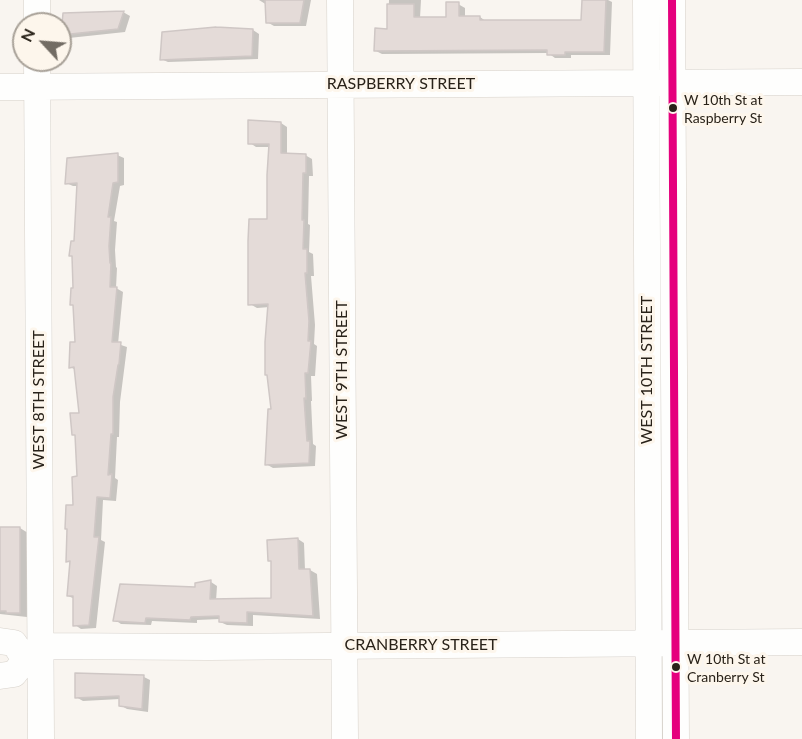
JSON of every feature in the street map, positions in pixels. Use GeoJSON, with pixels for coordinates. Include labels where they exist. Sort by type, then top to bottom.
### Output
{"type":"FeatureCollection","features":[{"type":"Feature","properties":{"kind":"street","name":"WEST 9TH STREET"},"geometry":{"type":"LineString","coordinates":[[340,0],[345,739]]}},
{"type":"Feature","properties":{"kind":"street","name":"WEST 10TH STREET"},"geometry":{"type":"LineString","coordinates":[[646,0],[649,739]]}},
{"type":"Feature","properties":{"kind":"street","name":"WEST 10TH STREET"},"geometry":{"type":"LineString","coordinates":[[672,0],[676,739]]}},
{"type":"Feature","properties":{"kind":"street","name":"WEST 8TH STREET"},"geometry":{"type":"LineString","coordinates":[[37,72],[35,655],[41,739]]}},
{"type":"Feature","properties":{"kind":"street","name":"RASPBERRY STREET"},"geometry":{"type":"LineString","coordinates":[[0,87],[802,82]]}},
{"type":"Feature","properties":{"kind":"street"},"geometry":{"type":"LineString","coordinates":[[647,362],[674,362]]}},
{"type":"Feature","properties":{"kind":"street"},"geometry":{"type":"LineString","coordinates":[[0,640],[14,643],[35,655],[14,674],[0,676]]}},
{"type":"Feature","properties":{"kind":"street","name":"CRANBERRY STREET"},"geometry":{"type":"LineString","coordinates":[[35,655],[345,645],[802,642]]}},
{"type":"Feature","properties":{"kind":"building"},"geometry":{"type":"Polygon","coordinates":[[[265,0],[304,0],[300,23],[266,23],[265,0]]]}},
{"type":"Feature","properties":{"kind":"building"},"geometry":{"type":"Polygon","coordinates":[[[582,0],[606,0],[604,52],[565,52],[565,55],[547,55],[547,50],[374,51],[375,28],[387,29],[387,4],[414,4],[414,17],[446,17],[446,2],[459,2],[459,16],[480,16],[480,20],[581,20],[582,0]]]}},
{"type":"Feature","properties":{"kind":"building"},"geometry":{"type":"Polygon","coordinates":[[[124,11],[118,29],[72,34],[72,13],[124,11]]]}},
{"type":"Feature","properties":{"kind":"building"},"geometry":{"type":"Polygon","coordinates":[[[216,27],[253,29],[252,56],[160,60],[162,32],[216,27]]]}},
{"type":"Feature","properties":{"kind":"building"},"geometry":{"type":"Polygon","coordinates":[[[248,120],[281,122],[281,153],[306,154],[306,173],[303,173],[302,220],[304,220],[303,249],[307,249],[307,273],[305,273],[309,321],[308,341],[311,341],[308,373],[305,373],[306,399],[304,398],[307,441],[310,441],[309,463],[265,465],[268,409],[271,409],[267,375],[265,375],[268,304],[248,305],[248,241],[249,219],[267,219],[269,144],[248,144],[248,120]]]}},
{"type":"Feature","properties":{"kind":"building"},"geometry":{"type":"Polygon","coordinates":[[[118,153],[118,182],[113,183],[108,217],[111,217],[110,287],[117,287],[112,342],[121,342],[113,397],[113,434],[111,434],[108,475],[112,474],[110,498],[97,497],[94,537],[99,537],[89,625],[73,626],[73,596],[67,596],[70,561],[66,562],[67,529],[65,529],[66,505],[73,505],[72,477],[77,476],[75,435],[72,435],[70,413],[79,413],[74,367],[69,368],[70,342],[75,342],[73,305],[70,305],[71,288],[73,288],[72,256],[69,256],[71,241],[74,241],[77,183],[65,184],[67,158],[118,153]]]}},
{"type":"Feature","properties":{"kind":"building"},"geometry":{"type":"Polygon","coordinates":[[[0,527],[20,527],[20,613],[0,611],[0,527]]]}},
{"type":"Feature","properties":{"kind":"building"},"geometry":{"type":"Polygon","coordinates":[[[298,538],[299,569],[310,569],[313,616],[247,612],[247,623],[219,622],[219,616],[191,617],[190,620],[146,618],[145,623],[113,621],[120,584],[195,587],[195,583],[211,580],[210,599],[271,598],[271,561],[268,561],[267,540],[298,538]]]}},
{"type":"Feature","properties":{"kind":"building"},"geometry":{"type":"Polygon","coordinates":[[[75,673],[144,675],[142,709],[119,706],[119,696],[75,698],[75,673]]]}},
{"type":"Feature","properties":{"kind":"transit line"},"geometry":{"type":"LineString","coordinates":[[672,0],[676,739]]}},
{"type":"Feature","properties":{"kind":"place","name":"W 10th St at Raspberry St"},"geometry":{"type":"Point","coordinates":[673,108]}},
{"type":"Feature","properties":{"kind":"place","name":"W 10th St at Cranberry St"},"geometry":{"type":"Point","coordinates":[676,667]}}]}
